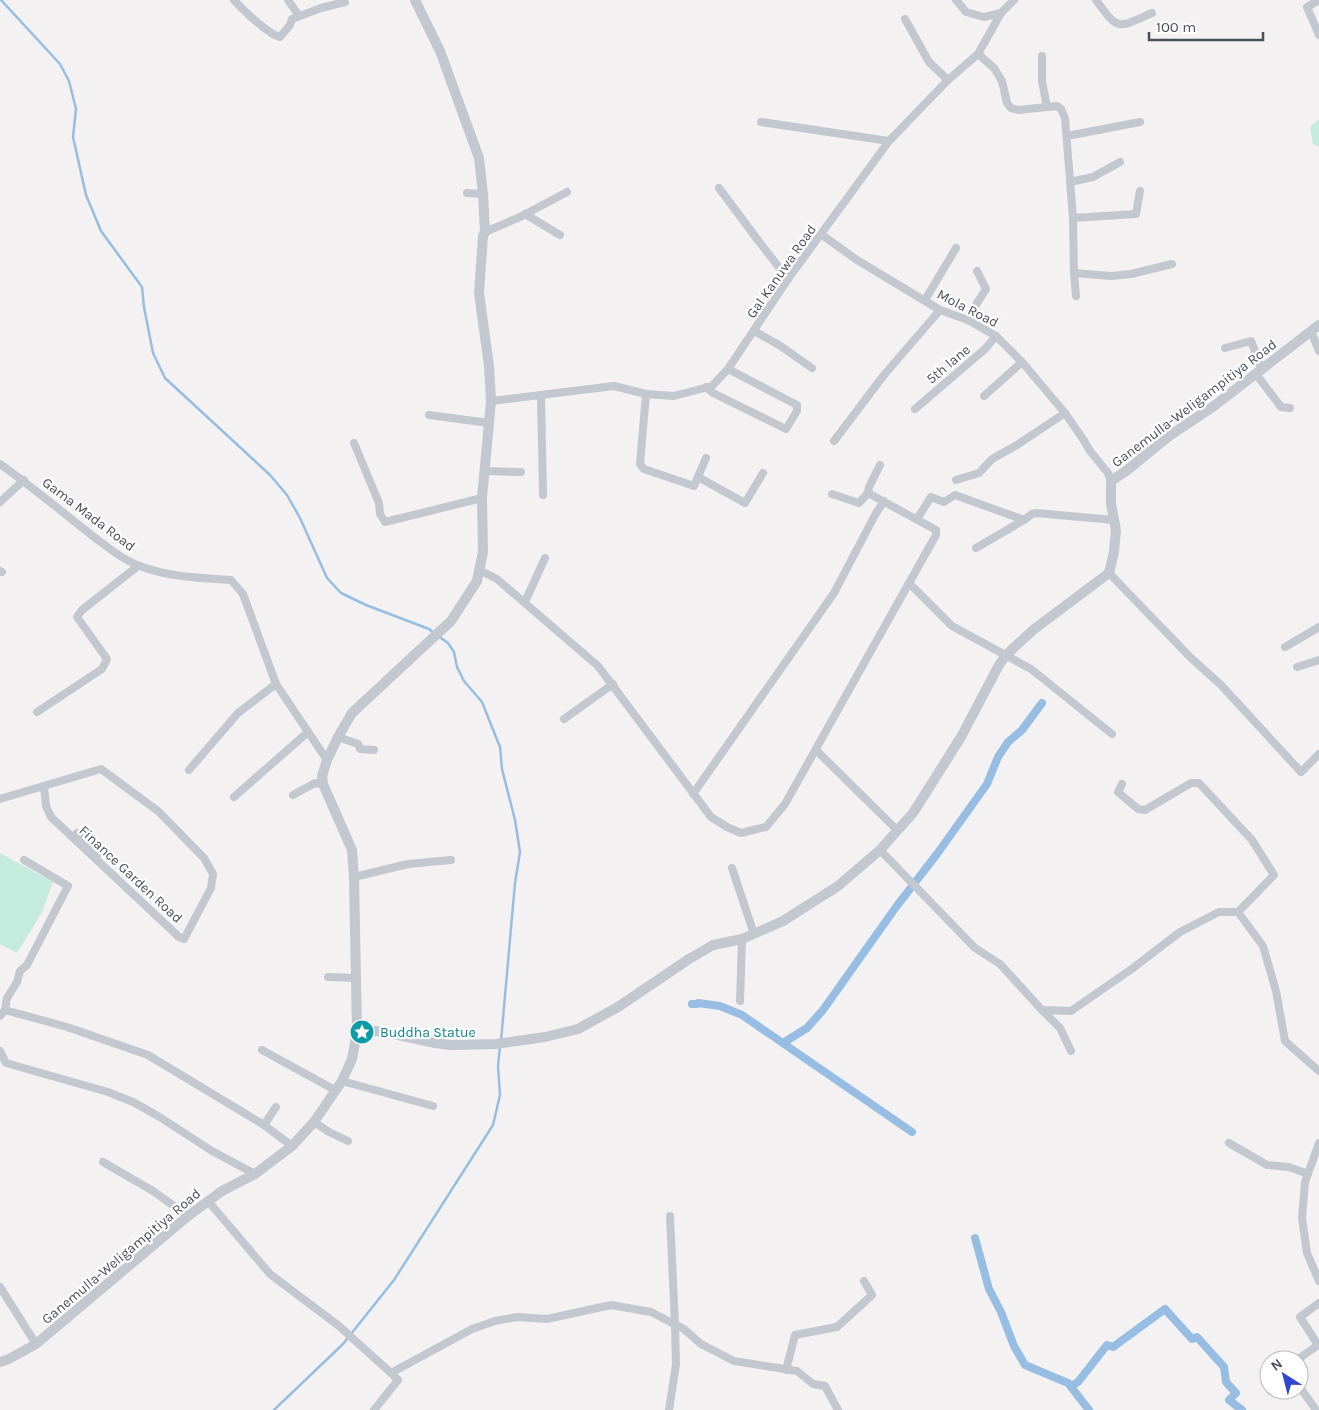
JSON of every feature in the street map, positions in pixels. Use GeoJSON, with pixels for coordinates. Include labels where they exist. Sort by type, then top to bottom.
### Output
{"type":"FeatureCollection","features":[{"type":"Feature","properties":{"kind":"street"},"geometry":{"type":"LineString","coordinates":[[234,0],[251,16],[276,36],[280,37],[290,25],[292,19],[320,8],[345,2]]}},
{"type":"Feature","properties":{"kind":"street"},"geometry":{"type":"LineString","coordinates":[[288,0],[298,16]]}},
{"type":"Feature","properties":{"kind":"street"},"geometry":{"type":"LineString","coordinates":[[293,795],[315,783],[323,784],[322,776],[327,760],[352,713],[451,621],[477,581],[483,552],[482,498],[491,401],[489,366],[479,293],[483,236],[485,232],[479,158],[440,52],[415,0]]}},
{"type":"Feature","properties":{"kind":"street"},"geometry":{"type":"LineString","coordinates":[[956,0],[966,12],[984,17],[1002,13]]}},
{"type":"Feature","properties":{"kind":"street","name":"Gal Kanuwa Road"},"geometry":{"type":"LineString","coordinates":[[491,401],[614,386],[646,394],[674,396],[712,386],[728,369],[788,279],[889,141],[948,80],[978,54],[1002,13],[1014,0]]}},
{"type":"Feature","properties":{"kind":"street"},"geometry":{"type":"LineString","coordinates":[[1096,0],[1109,18],[1117,25],[1125,25],[1152,13]]}},
{"type":"Feature","properties":{"kind":"street"},"geometry":{"type":"LineString","coordinates":[[1319,0],[1305,4],[1319,35]]}},
{"type":"Feature","properties":{"kind":"street"},"geometry":{"type":"LineString","coordinates":[[905,19],[929,62],[948,80]]}},
{"type":"Feature","properties":{"kind":"street"},"geometry":{"type":"LineString","coordinates":[[978,54],[994,68],[1002,81],[1007,103],[1011,108],[1018,110],[1057,106],[1061,109],[1065,118],[1073,218],[1076,296]]}},
{"type":"Feature","properties":{"kind":"street"},"geometry":{"type":"LineString","coordinates":[[1042,56],[1042,81],[1046,107]]}},
{"type":"Feature","properties":{"kind":"street"},"geometry":{"type":"LineString","coordinates":[[761,122],[889,141]]}},
{"type":"Feature","properties":{"kind":"street"},"geometry":{"type":"LineString","coordinates":[[1067,136],[1140,122]]}},
{"type":"Feature","properties":{"kind":"street"},"geometry":{"type":"LineString","coordinates":[[1070,182],[1093,177],[1120,162]]}},
{"type":"Feature","properties":{"kind":"street"},"geometry":{"type":"LineString","coordinates":[[719,188],[788,279]]}},
{"type":"Feature","properties":{"kind":"street"},"geometry":{"type":"LineString","coordinates":[[1073,218],[1136,214],[1140,191]]}},
{"type":"Feature","properties":{"kind":"street"},"geometry":{"type":"LineString","coordinates":[[485,232],[568,192]]}},
{"type":"Feature","properties":{"kind":"street"},"geometry":{"type":"LineString","coordinates":[[468,193],[483,194]]}},
{"type":"Feature","properties":{"kind":"street"},"geometry":{"type":"LineString","coordinates":[[525,214],[560,235]]}},
{"type":"Feature","properties":{"kind":"street","name":"Mola Road"},"geometry":{"type":"LineString","coordinates":[[822,235],[857,260],[940,310],[968,320],[996,336],[1022,362],[1065,413],[1084,439],[1090,451],[1108,473],[1111,481]]}},
{"type":"Feature","properties":{"kind":"street"},"geometry":{"type":"LineString","coordinates":[[925,300],[956,248]]}},
{"type":"Feature","properties":{"kind":"street"},"geometry":{"type":"LineString","coordinates":[[1074,273],[1111,276],[1131,274],[1172,264]]}},
{"type":"Feature","properties":{"kind":"street"},"geometry":{"type":"LineString","coordinates":[[968,320],[972,310],[986,289],[977,270]]}},
{"type":"Feature","properties":{"kind":"street"},"geometry":{"type":"LineString","coordinates":[[834,441],[884,375],[940,310]]}},
{"type":"Feature","properties":{"kind":"street"},"geometry":{"type":"LineString","coordinates":[[1315,328],[1319,351]]}},
{"type":"Feature","properties":{"kind":"street","name":"Ganemulla-Weligampitiya Road"},"geometry":{"type":"LineString","coordinates":[[1109,573],[1114,552],[1116,530],[1111,504],[1111,481],[1169,436],[1214,406],[1315,328]]}},
{"type":"Feature","properties":{"kind":"street"},"geometry":{"type":"LineString","coordinates":[[754,332],[779,345],[812,368]]}},
{"type":"Feature","properties":{"kind":"street","name":"5th lane"},"geometry":{"type":"LineString","coordinates":[[914,409],[985,349],[996,336]]}},
{"type":"Feature","properties":{"kind":"street"},"geometry":{"type":"LineString","coordinates":[[1225,348],[1251,341],[1259,372],[1281,407],[1290,408]]}},
{"type":"Feature","properties":{"kind":"street"},"geometry":{"type":"LineString","coordinates":[[984,396],[1022,362]]}},
{"type":"Feature","properties":{"kind":"street"},"geometry":{"type":"LineString","coordinates":[[706,387],[713,393],[786,429],[797,411],[797,405],[728,369]]}},
{"type":"Feature","properties":{"kind":"street"},"geometry":{"type":"LineString","coordinates":[[646,394],[640,464],[644,469],[694,486],[706,458]]}},
{"type":"Feature","properties":{"kind":"street"},"geometry":{"type":"LineString","coordinates":[[541,395],[543,495]]}},
{"type":"Feature","properties":{"kind":"street"},"geometry":{"type":"LineString","coordinates":[[956,480],[979,473],[992,458],[1017,445],[1065,413]]}},
{"type":"Feature","properties":{"kind":"street"},"geometry":{"type":"LineString","coordinates":[[428,415],[490,423]]}},
{"type":"Feature","properties":{"kind":"street"},"geometry":{"type":"LineString","coordinates":[[354,443],[379,503],[380,514],[385,522],[482,498]]}},
{"type":"Feature","properties":{"kind":"street","name":"Gama Mada Road"},"geometry":{"type":"LineString","coordinates":[[0,464],[24,480],[67,516],[119,555],[138,566],[180,576],[231,580],[243,594],[276,684],[327,760]]}},
{"type":"Feature","properties":{"kind":"street"},"geometry":{"type":"LineString","coordinates":[[832,494],[859,503],[868,493],[880,465]]}},
{"type":"Feature","properties":{"kind":"street"},"geometry":{"type":"LineString","coordinates":[[485,471],[521,472]]}},
{"type":"Feature","properties":{"kind":"street"},"geometry":{"type":"LineString","coordinates":[[698,477],[745,503],[763,473]]}},
{"type":"Feature","properties":{"kind":"street"},"geometry":{"type":"LineString","coordinates":[[0,502],[24,480]]}},
{"type":"Feature","properties":{"kind":"street"},"geometry":{"type":"LineString","coordinates":[[479,570],[497,579],[526,602],[598,666],[710,817],[726,827],[741,833],[766,827],[785,804],[936,535],[936,530],[868,493]]}},
{"type":"Feature","properties":{"kind":"street"},"geometry":{"type":"LineString","coordinates":[[917,519],[931,497],[944,502],[955,495],[1024,520]]}},
{"type":"Feature","properties":{"kind":"street"},"geometry":{"type":"LineString","coordinates":[[693,794],[834,593],[884,501]]}},
{"type":"Feature","properties":{"kind":"street"},"geometry":{"type":"LineString","coordinates":[[976,548],[1036,513],[1114,520]]}},
{"type":"Feature","properties":{"kind":"street"},"geometry":{"type":"LineString","coordinates":[[526,602],[545,558]]}},
{"type":"Feature","properties":{"kind":"street"},"geometry":{"type":"LineString","coordinates":[[37,712],[102,669],[107,659],[77,617],[82,610],[138,566]]}},
{"type":"Feature","properties":{"kind":"street"},"geometry":{"type":"LineString","coordinates":[[357,1032],[380,1031],[450,1045],[510,1043],[578,1029],[618,1007],[713,944],[742,939],[783,922],[838,886],[880,850],[913,814],[948,758],[1006,655],[1033,630],[1109,573],[1190,657],[1221,685],[1301,772],[1319,754]]}},
{"type":"Feature","properties":{"kind":"street"},"geometry":{"type":"LineString","coordinates":[[910,584],[952,626],[1031,669],[1112,734]]}},
{"type":"Feature","properties":{"kind":"street"},"geometry":{"type":"LineString","coordinates":[[1285,647],[1319,627]]}},
{"type":"Feature","properties":{"kind":"street"},"geometry":{"type":"LineString","coordinates":[[1297,666],[1319,660]]}},
{"type":"Feature","properties":{"kind":"street"},"geometry":{"type":"LineString","coordinates":[[189,770],[238,713],[276,684]]}},
{"type":"Feature","properties":{"kind":"street"},"geometry":{"type":"LineString","coordinates":[[564,719],[612,684]]}},
{"type":"Feature","properties":{"kind":"street"},"geometry":{"type":"LineString","coordinates":[[234,797],[308,732]]}},
{"type":"Feature","properties":{"kind":"street"},"geometry":{"type":"LineString","coordinates":[[338,737],[358,744],[360,749],[374,750]]}},
{"type":"Feature","properties":{"kind":"street"},"geometry":{"type":"LineString","coordinates":[[816,750],[897,830]]}},
{"type":"Feature","properties":{"kind":"street","name":"Finance Garden Road"},"geometry":{"type":"LineString","coordinates":[[0,799],[101,769],[158,812],[204,858],[213,874],[211,888],[184,939],[179,937],[51,817],[46,806],[44,787]]}},
{"type":"Feature","properties":{"kind":"street"},"geometry":{"type":"LineString","coordinates":[[1042,1010],[1071,1011],[1133,968],[1180,932],[1218,912],[1238,912],[1274,875],[1252,840],[1199,783],[1191,782],[1144,810],[1138,808],[1118,792],[1122,784]]}},
{"type":"Feature","properties":{"kind":"street","name":"Ganemulla-Weligampitiya Road"},"geometry":{"type":"LineString","coordinates":[[0,1362],[36,1344],[188,1216],[222,1191],[255,1174],[292,1146],[314,1122],[342,1081],[352,1059],[357,1032],[354,877],[352,850],[323,784]]}},
{"type":"Feature","properties":{"kind":"street"},"geometry":{"type":"LineString","coordinates":[[77,833],[99,852],[94,856]]}},
{"type":"Feature","properties":{"kind":"street"},"geometry":{"type":"LineString","coordinates":[[880,850],[974,948],[1000,964],[1060,1028],[1071,1051]]}},
{"type":"Feature","properties":{"kind":"street"},"geometry":{"type":"LineString","coordinates":[[24,860],[68,886],[27,965],[20,971],[17,982],[6,998],[2,1013],[67,1027],[148,1055],[264,1125],[292,1146]]}},
{"type":"Feature","properties":{"kind":"street"},"geometry":{"type":"LineString","coordinates":[[354,877],[408,864],[451,860]]}},
{"type":"Feature","properties":{"kind":"street"},"geometry":{"type":"LineString","coordinates":[[732,868],[754,934]]}},
{"type":"Feature","properties":{"kind":"street"},"geometry":{"type":"LineString","coordinates":[[1238,912],[1263,946],[1276,991],[1285,1041],[1319,1071]]}},
{"type":"Feature","properties":{"kind":"street"},"geometry":{"type":"LineString","coordinates":[[740,1002],[742,939]]}},
{"type":"Feature","properties":{"kind":"street"},"geometry":{"type":"LineString","coordinates":[[328,977],[356,978]]}},
{"type":"Feature","properties":{"kind":"street"},"geometry":{"type":"LineString","coordinates":[[262,1050],[335,1090]]}},
{"type":"Feature","properties":{"kind":"street"},"geometry":{"type":"LineString","coordinates":[[0,1052],[6,1063],[108,1092],[133,1102],[212,1151],[255,1174]]}},
{"type":"Feature","properties":{"kind":"street"},"geometry":{"type":"LineString","coordinates":[[342,1081],[433,1106]]}},
{"type":"Feature","properties":{"kind":"street"},"geometry":{"type":"LineString","coordinates":[[264,1125],[276,1107]]}},
{"type":"Feature","properties":{"kind":"street"},"geometry":{"type":"LineString","coordinates":[[314,1122],[348,1141]]}},
{"type":"Feature","properties":{"kind":"street"},"geometry":{"type":"LineString","coordinates":[[1229,1142],[1266,1164],[1289,1167],[1308,1174]]}},
{"type":"Feature","properties":{"kind":"street"},"geometry":{"type":"LineString","coordinates":[[1319,1143],[1305,1182],[1302,1218],[1307,1253],[1319,1281]]}},
{"type":"Feature","properties":{"kind":"street"},"geometry":{"type":"LineString","coordinates":[[104,1162],[153,1191],[188,1216]]}},
{"type":"Feature","properties":{"kind":"street"},"geometry":{"type":"LineString","coordinates":[[208,1201],[270,1274],[340,1326],[398,1380],[374,1410]]}},
{"type":"Feature","properties":{"kind":"street"},"geometry":{"type":"LineString","coordinates":[[669,1410],[676,1364],[676,1325],[670,1216]]}},
{"type":"Feature","properties":{"kind":"street"},"geometry":{"type":"LineString","coordinates":[[786,1370],[795,1335],[837,1327],[872,1295],[864,1282]]}},
{"type":"Feature","properties":{"kind":"street"},"geometry":{"type":"LineString","coordinates":[[0,1287],[36,1344]]}},
{"type":"Feature","properties":{"kind":"street"},"geometry":{"type":"LineString","coordinates":[[1309,1351],[1318,1345],[1300,1317],[1319,1303]]}},
{"type":"Feature","properties":{"kind":"street"},"geometry":{"type":"LineString","coordinates":[[391,1374],[472,1329],[495,1321],[517,1317],[547,1319],[611,1306],[651,1312],[684,1329],[701,1344],[734,1361],[797,1371],[813,1384],[825,1386],[838,1410]]}},
{"type":"Feature","properties":{"kind":"green space"},"geometry":{"type":"Polygon","coordinates":[[[1319,119],[1319,147],[1313,144],[1310,127],[1319,119]]]}},
{"type":"Feature","properties":{"kind":"green space"},"geometry":{"type":"Polygon","coordinates":[[[0,853],[53,882],[42,912],[17,953],[0,944],[0,853]]]}},
{"type":"Feature","properties":{"kind":"waterway"},"geometry":{"type":"LineString","coordinates":[[1,0],[60,64],[69,81],[76,109],[73,137],[86,195],[101,231],[142,287],[153,353],[165,378],[270,475],[287,495],[300,518],[327,578],[341,593],[366,605],[429,629],[434,633]]}},
{"type":"Feature","properties":{"kind":"waterway"},"geometry":{"type":"LineString","coordinates":[[438,636],[448,643],[454,652],[457,667],[464,681],[482,702],[500,747],[502,769],[515,820],[520,852],[515,883],[501,1041]]}},
{"type":"Feature","properties":{"kind":"waterway"},"geometry":{"type":"LineString","coordinates":[[783,1043],[807,1028],[823,1010],[987,784],[998,757],[1008,742],[1022,730],[1042,703]]}},
{"type":"Feature","properties":{"kind":"waterway"},"geometry":{"type":"LineString","coordinates":[[692,1004],[720,1006],[742,1015],[912,1132]]}},
{"type":"Feature","properties":{"kind":"waterway"},"geometry":{"type":"LineString","coordinates":[[274,1410],[343,1344],[394,1280],[493,1125],[500,1095],[498,1066],[500,1046]]}},
{"type":"Feature","properties":{"kind":"waterway"},"geometry":{"type":"LineString","coordinates":[[975,1238],[989,1289],[1001,1312],[1014,1346],[1025,1365],[1068,1383],[1089,1410]]}},
{"type":"Feature","properties":{"kind":"waterway"},"geometry":{"type":"LineString","coordinates":[[1071,1386],[1078,1382],[1107,1345],[1113,1347],[1165,1309],[1192,1339],[1197,1337],[1224,1367],[1226,1382],[1236,1393],[1229,1400],[1242,1410]]}},
{"type":"Feature","properties":{"kind":"place","name":"Buddha Statue"},"geometry":{"type":"Point","coordinates":[362,1032]}}]}
